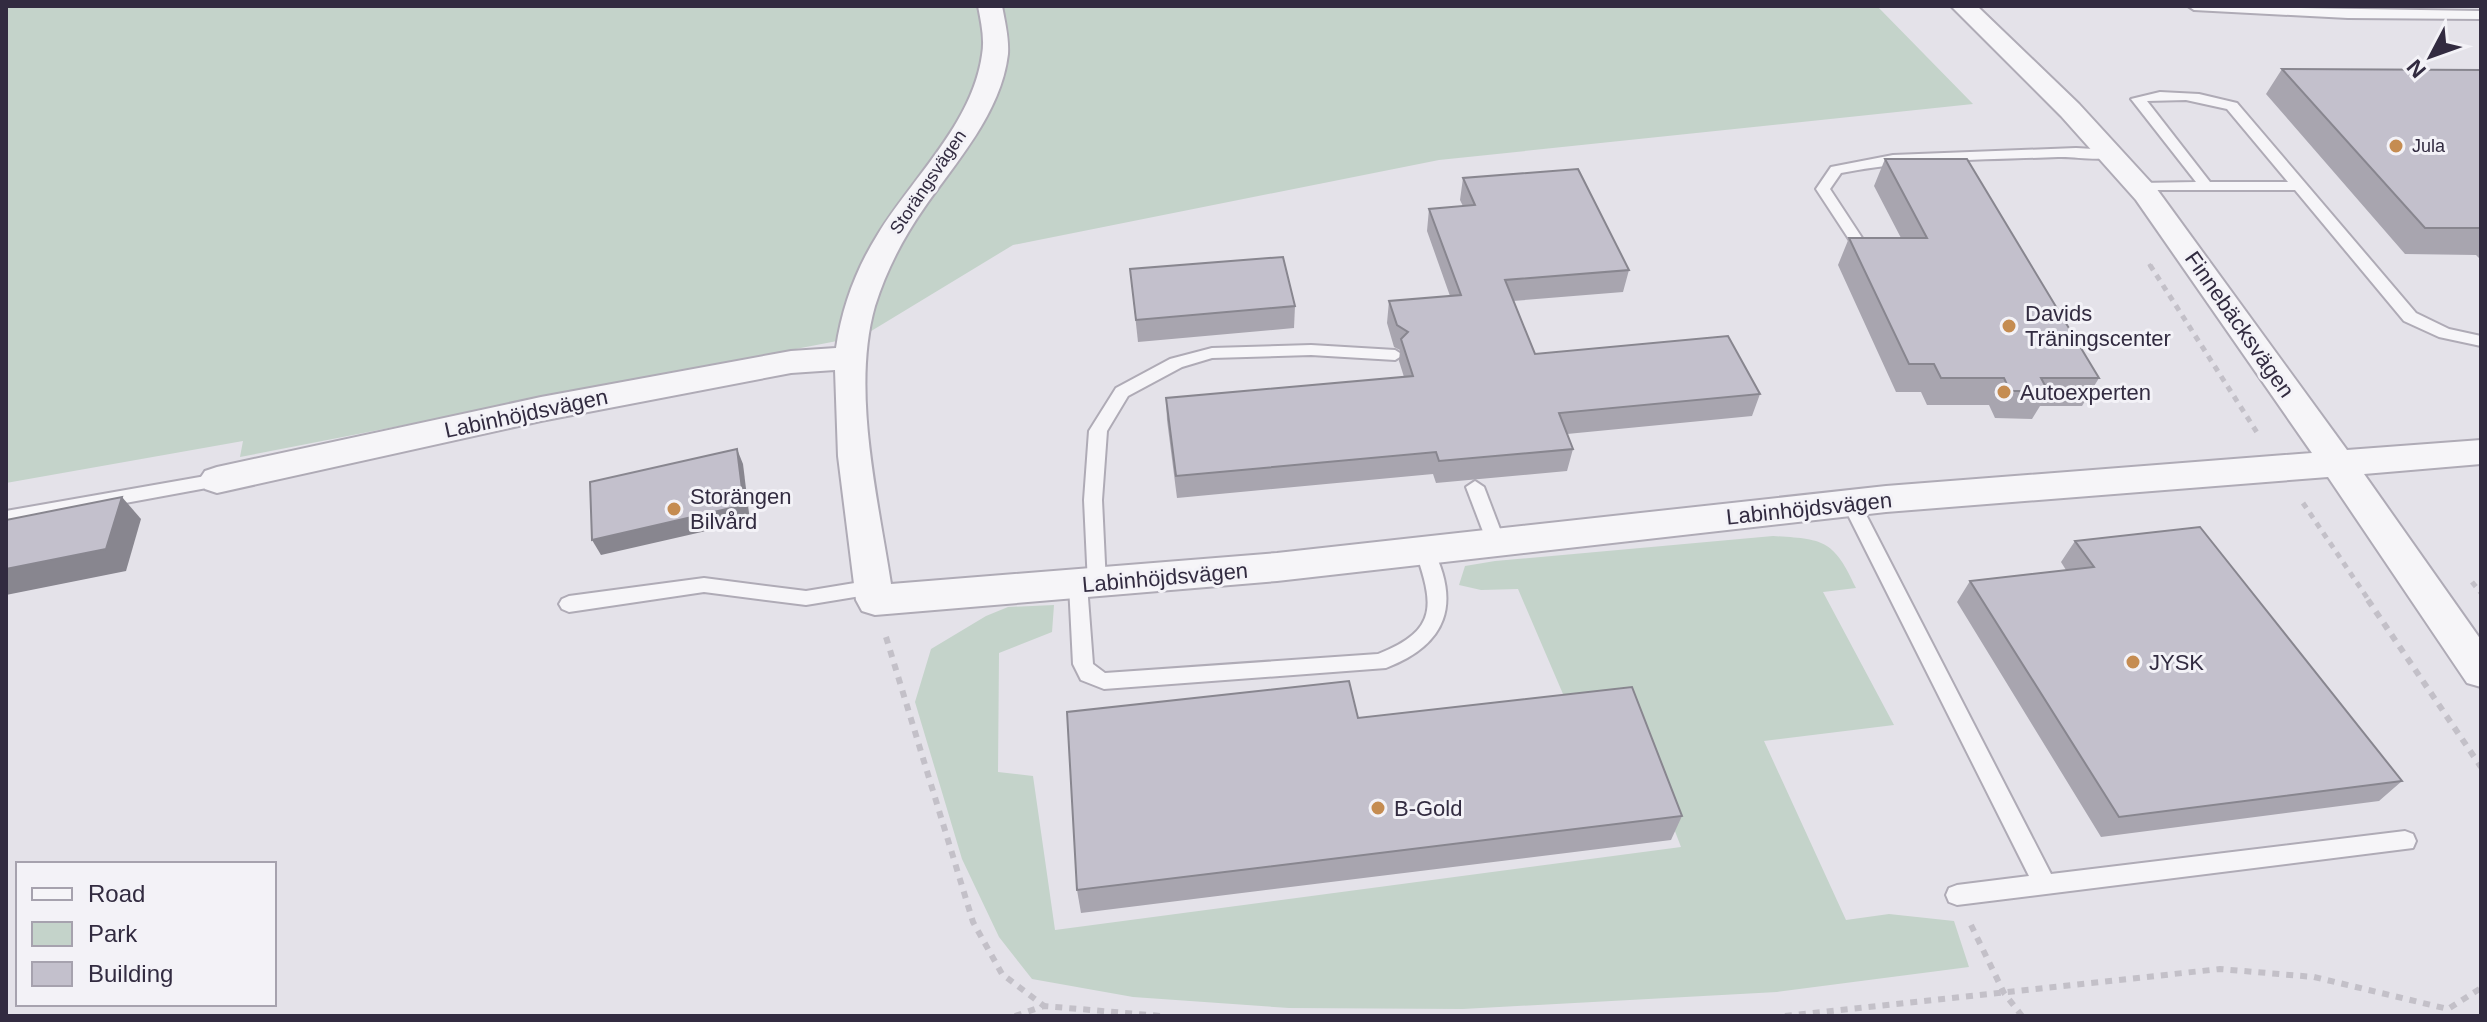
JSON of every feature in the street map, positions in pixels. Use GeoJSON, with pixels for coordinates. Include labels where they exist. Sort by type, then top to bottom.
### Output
{"type":"FeatureCollection","features":[{"type":"Feature","properties":{"kind":"street","name":"Storängsvägen"},"geometry":{"type":"LineString","coordinates":[[850,358],[858,315],[875,269],[898,224],[951,150],[988,82],[995,57],[990,6]]}},
{"type":"Feature","properties":{"kind":"street","name":"Finnebäcksvägen"},"geometry":{"type":"LineString","coordinates":[[1964,6],[2112,154],[2140,187],[2185,246],[2481,671]]}},
{"type":"Feature","properties":{"kind":"street","name":"Labinhöjdsvägen"},"geometry":{"type":"LineString","coordinates":[[217,480],[541,409],[791,362],[850,358]]}},
{"type":"Feature","properties":{"kind":"street"},"geometry":{"type":"LineString","coordinates":[[850,358],[855,439],[874,593]]}},
{"type":"Feature","properties":{"kind":"street","name":"Labinhöjdsvägen"},"geometry":{"type":"LineString","coordinates":[[874,593],[1088,584],[1851,503],[2481,452]]}},
{"type":"Feature","properties":{"kind":"lane"},"geometry":{"type":"LineString","coordinates":[[2194,6],[2348,14],[2481,15]]}},
{"type":"Feature","properties":{"kind":"lane"},"geometry":{"type":"LineString","coordinates":[[2205,185],[2138,99],[2217,99],[2232,106],[2410,317],[2445,333],[2481,341]]}},
{"type":"Feature","properties":{"kind":"lane"},"geometry":{"type":"LineString","coordinates":[[1863,250],[1823,189],[1836,170],[1893,159],[2076,152],[2112,154]]}},
{"type":"Feature","properties":{"kind":"lane"},"geometry":{"type":"LineString","coordinates":[[2140,187],[2301,186]]}},
{"type":"Feature","properties":{"kind":"lane"},"geometry":{"type":"LineString","coordinates":[[1395,355],[1311,350],[1212,353],[1176,363],[1122,392],[1098,431],[1083,664],[1088,674],[1104,681],[1379,662],[1402,654],[1431,627],[1438,591],[1424,550]]}},
{"type":"Feature","properties":{"kind":"lane"},"geometry":{"type":"LineString","coordinates":[[6,518],[217,480]]}},
{"type":"Feature","properties":{"kind":"lane"},"geometry":{"type":"LineString","coordinates":[[1475,487],[1496,542]]}},
{"type":"Feature","properties":{"kind":"lane"},"geometry":{"type":"LineString","coordinates":[[1851,503],[2045,885]]}},
{"type":"Feature","properties":{"kind":"lane"},"geometry":{"type":"LineString","coordinates":[[569,604],[704,585],[806,598],[874,593]]}},
{"type":"Feature","properties":{"kind":"lane"},"geometry":{"type":"LineString","coordinates":[[1957,895],[2405,841]]}},
{"type":"Feature","properties":{"kind":"path"},"geometry":{"type":"LineString","coordinates":[[2146,259],[2280,469],[2481,767]]}},
{"type":"Feature","properties":{"kind":"path"},"geometry":{"type":"LineString","coordinates":[[2472,582],[2481,593]]}},
{"type":"Feature","properties":{"kind":"path"},"geometry":{"type":"LineString","coordinates":[[874,593],[973,922],[1002,974],[1044,1006]]}},
{"type":"Feature","properties":{"kind":"path"},"geometry":{"type":"LineString","coordinates":[[1957,895],[2004,993],[2022,1016]]}},
{"type":"Feature","properties":{"kind":"path"},"geometry":{"type":"LineString","coordinates":[[1785,1016],[2220,969],[2314,977],[2450,1013],[2481,988]]}},
{"type":"Feature","properties":{"kind":"path"},"geometry":{"type":"LineString","coordinates":[[1015,1016],[1044,1006],[1161,1016]]}},
{"type":"Feature","properties":{"kind":"green space"},"geometry":{"type":"Polygon","coordinates":[[[6,6],[1877,6],[1973,104],[1439,160],[1013,245],[863,336],[240,457],[243,441],[6,483],[6,6]]]}},
{"type":"Feature","properties":{"kind":"green space"},"geometry":{"type":"Polygon","coordinates":[[[1773,536],[1816,541],[1834,551],[1841,560],[1856,588],[1823,592],[1894,725],[1764,741],[1846,920],[1889,914],[1954,921],[1969,967],[1777,992],[1463,1009],[1289,1008],[1133,997],[1032,979],[999,937],[962,859],[915,702],[931,649],[986,616],[1008,607],[1054,605],[1052,632],[999,653],[998,772],[1033,776],[1055,930],[1681,847],[1627,705],[1569,708],[1518,589],[1481,590],[1459,585],[1465,566],[1495,561],[1773,536]]]}},
{"type":"Feature","properties":{"kind":"building","name":"Jula"},"geometry":{"type":"Polygon","coordinates":[[[2282,69],[2481,70],[2481,228],[2425,228],[2282,69]]]}},
{"type":"Feature","properties":{"kind":"building"},"geometry":{"type":"Polygon","coordinates":[[[1885,159],[1967,159],[2099,378],[2041,378],[2048,391],[2010,391],[2004,378],[1941,378],[1934,364],[1909,364],[1849,238],[1927,238],[1885,159]]]}},
{"type":"Feature","properties":{"kind":"building"},"geometry":{"type":"Polygon","coordinates":[[[1578,169],[1629,270],[1505,280],[1535,354],[1728,336],[1760,394],[1559,413],[1573,449],[1439,461],[1436,452],[1176,476],[1166,398],[1413,376],[1401,339],[1408,332],[1397,325],[1389,301],[1461,295],[1429,209],[1475,205],[1463,178],[1578,169]]]}},
{"type":"Feature","properties":{"kind":"building"},"geometry":{"type":"Polygon","coordinates":[[[1283,257],[1295,306],[1136,320],[1130,269],[1283,257]]]}},
{"type":"Feature","properties":{"kind":"building","name":"Storängen Bilvård"},"geometry":{"type":"Polygon","coordinates":[[[737,449],[744,505],[592,540],[590,482],[737,449]]]}},
{"type":"Feature","properties":{"kind":"building"},"geometry":{"type":"Polygon","coordinates":[[[122,497],[106,549],[6,569],[6,520],[122,497]]]}},
{"type":"Feature","properties":{"kind":"building","name":"JYSK"},"geometry":{"type":"Polygon","coordinates":[[[2200,527],[2402,781],[2119,817],[1970,581],[2094,567],[2075,541],[2200,527]]]}},
{"type":"Feature","properties":{"kind":"building"},"geometry":{"type":"Polygon","coordinates":[[[1349,681],[1358,718],[1632,687],[1682,816],[1077,890],[1067,712],[1349,681]]]}},
{"type":"Feature","properties":{"kind":"place","name":"Jula"},"geometry":{"type":"Point","coordinates":[2396,146]}},
{"type":"Feature","properties":{"kind":"place","name":"Davids Träningscenter"},"geometry":{"type":"Point","coordinates":[2009,326]}},
{"type":"Feature","properties":{"kind":"place","name":"Autoexperten"},"geometry":{"type":"Point","coordinates":[2004,392]}},
{"type":"Feature","properties":{"kind":"place","name":"Storängen Bilvård"},"geometry":{"type":"Point","coordinates":[674,509]}},
{"type":"Feature","properties":{"kind":"place","name":"JYSK"},"geometry":{"type":"Point","coordinates":[2133,662]}},
{"type":"Feature","properties":{"kind":"place","name":"B-Gold"},"geometry":{"type":"Point","coordinates":[1378,808]}}]}
